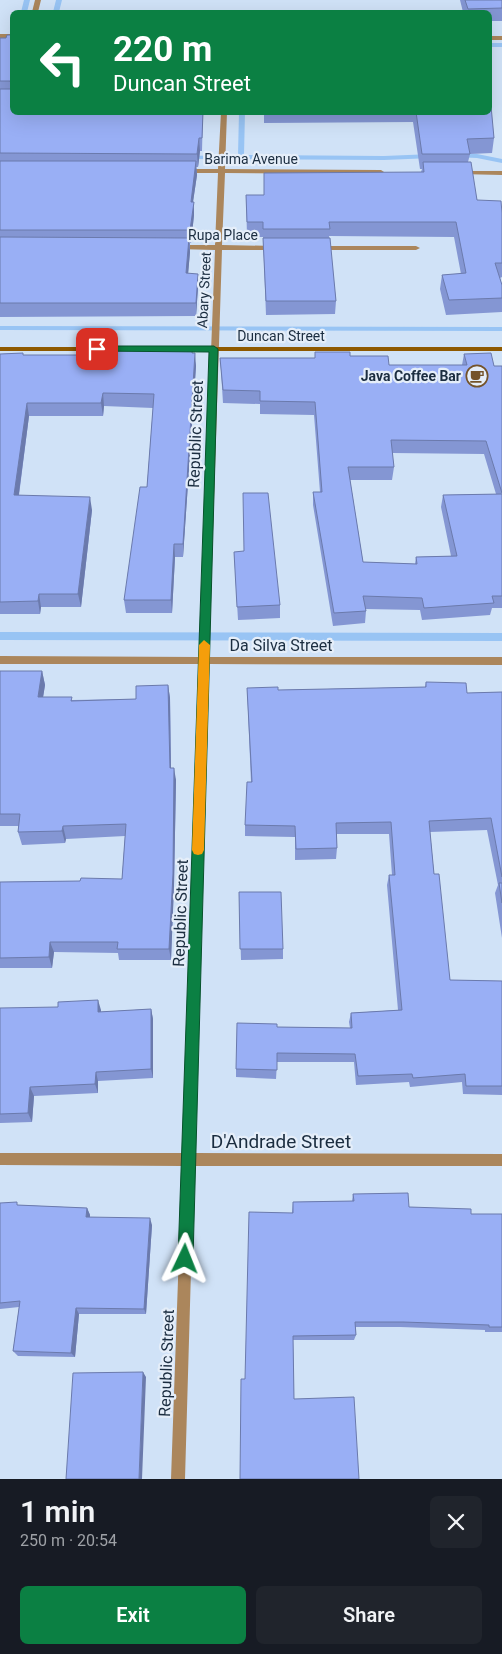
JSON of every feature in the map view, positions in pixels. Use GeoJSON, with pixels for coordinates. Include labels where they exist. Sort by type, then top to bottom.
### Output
{"type":"FeatureCollection","features":[{"type":"Feature","properties":{"kind":"street","name":"Abary Street"},"geometry":{"type":"LineString","coordinates":[[214,344],[224,115]]}},
{"type":"Feature","properties":{"kind":"street","name":"Barima Avenue"},"geometry":{"type":"LineString","coordinates":[[173,171],[222,169],[386,172]]}},
{"type":"Feature","properties":{"kind":"street"},"geometry":{"type":"LineString","coordinates":[[454,172],[502,173]]}},
{"type":"Feature","properties":{"kind":"street","name":"Rupa Place"},"geometry":{"type":"LineString","coordinates":[[169,247],[280,248]]}},
{"type":"Feature","properties":{"kind":"street"},"geometry":{"type":"LineString","coordinates":[[309,248],[416,248]]}},
{"type":"Feature","properties":{"kind":"street","name":"Duncan Street"},"geometry":{"type":"LineString","coordinates":[[0,349],[214,344],[502,349]]}},
{"type":"Feature","properties":{"kind":"street","name":"Republic Street"},"geometry":{"type":"LineString","coordinates":[[178,1479],[214,344]]}},
{"type":"Feature","properties":{"kind":"street","name":"Da Silva Street"},"geometry":{"type":"LineString","coordinates":[[0,660],[204,656],[502,661]]}},
{"type":"Feature","properties":{"kind":"street","name":"D'Andrade Street"},"geometry":{"type":"LineString","coordinates":[[0,1159],[502,1160]]}},
{"type":"Feature","properties":{"kind":"building"},"geometry":{"type":"Polygon","coordinates":[[[465,0],[502,0],[502,8],[468,9],[465,0]]]}},
{"type":"Feature","properties":{"kind":"building"},"geometry":{"type":"Polygon","coordinates":[[[7,35],[10,35],[10,81],[0,81],[0,38],[6,38],[7,35]]]}},
{"type":"Feature","properties":{"kind":"building"},"geometry":{"type":"Polygon","coordinates":[[[0,89],[10,89],[10,115],[203,115],[202,138],[199,138],[197,154],[0,153],[0,89]]]}},
{"type":"Feature","properties":{"kind":"building"},"geometry":{"type":"Polygon","coordinates":[[[416,115],[492,115],[494,138],[467,139],[470,154],[422,154],[416,115]]]}},
{"type":"Feature","properties":{"kind":"building"},"geometry":{"type":"Polygon","coordinates":[[[0,161],[196,161],[191,202],[194,202],[190,230],[0,230],[0,161]]]}},
{"type":"Feature","properties":{"kind":"building"},"geometry":{"type":"Polygon","coordinates":[[[423,162],[471,162],[477,200],[501,201],[502,263],[495,263],[502,285],[502,298],[449,300],[442,275],[466,273],[456,222],[329,222],[330,229],[263,229],[263,222],[247,222],[246,195],[264,195],[264,173],[424,172],[423,162]]]}},
{"type":"Feature","properties":{"kind":"building"},"geometry":{"type":"Polygon","coordinates":[[[0,237],[189,238],[186,273],[198,274],[196,303],[0,303],[0,237]]]}},
{"type":"Feature","properties":{"kind":"building"},"geometry":{"type":"Polygon","coordinates":[[[263,238],[330,238],[336,301],[266,301],[263,238]]]}},
{"type":"Feature","properties":{"kind":"building"},"geometry":{"type":"Polygon","coordinates":[[[193,348],[192,353],[195,353],[183,544],[174,544],[171,600],[124,600],[140,487],[147,487],[154,394],[103,393],[101,403],[27,403],[14,495],[90,497],[78,594],[39,594],[38,601],[0,602],[0,354],[78,355],[78,352],[193,348]]]}},
{"type":"Feature","properties":{"kind":"building"},"geometry":{"type":"Polygon","coordinates":[[[315,352],[350,352],[350,356],[388,356],[389,365],[467,365],[464,354],[491,353],[494,366],[502,366],[502,493],[486,441],[391,440],[394,467],[348,467],[363,562],[417,564],[416,557],[457,556],[443,495],[502,494],[502,596],[492,596],[494,603],[424,608],[422,598],[363,596],[366,611],[334,613],[313,492],[322,492],[315,402],[260,401],[260,391],[223,390],[220,358],[315,358],[315,352]]]}},
{"type":"Feature","properties":{"kind":"building"},"geometry":{"type":"Polygon","coordinates":[[[243,493],[268,493],[280,605],[237,607],[234,552],[244,551],[243,493]]]}},
{"type":"Feature","properties":{"kind":"building"},"geometry":{"type":"Polygon","coordinates":[[[0,671],[42,671],[38,697],[72,697],[71,701],[136,699],[136,686],[168,685],[170,768],[174,768],[173,874],[169,949],[117,949],[118,942],[50,942],[49,957],[0,958],[0,882],[80,881],[81,878],[122,879],[126,824],[63,826],[62,831],[18,832],[20,814],[0,814],[0,671]]]}},
{"type":"Feature","properties":{"kind":"building"},"geometry":{"type":"Polygon","coordinates":[[[426,682],[466,683],[467,693],[502,692],[502,877],[491,818],[429,821],[434,874],[439,874],[450,980],[502,981],[502,1086],[466,1086],[465,1074],[413,1078],[412,1074],[358,1076],[355,1054],[277,1053],[277,1070],[236,1069],[237,1023],[277,1024],[277,1027],[352,1028],[351,1013],[402,1010],[389,875],[395,875],[391,822],[336,823],[337,848],[296,849],[295,826],[245,825],[247,782],[252,782],[247,688],[278,687],[278,690],[426,687],[426,682]]]}},
{"type":"Feature","properties":{"kind":"building"},"geometry":{"type":"Polygon","coordinates":[[[499,883],[502,883],[502,903],[499,883]]]}},
{"type":"Feature","properties":{"kind":"building"},"geometry":{"type":"Polygon","coordinates":[[[239,892],[281,892],[283,949],[240,949],[239,892]]]}},
{"type":"Feature","properties":{"kind":"building"},"geometry":{"type":"Polygon","coordinates":[[[98,1000],[98,1012],[151,1009],[151,1069],[96,1072],[95,1084],[30,1087],[28,1113],[0,1114],[0,1008],[58,1007],[58,1002],[98,1000]]]}},
{"type":"Feature","properties":{"kind":"building"},"geometry":{"type":"Polygon","coordinates":[[[408,1193],[409,1207],[471,1209],[471,1214],[502,1214],[502,1327],[403,1322],[355,1322],[356,1335],[293,1336],[294,1399],[354,1397],[359,1479],[240,1479],[241,1379],[245,1379],[249,1212],[293,1213],[293,1202],[354,1201],[353,1194],[408,1193]]]}},
{"type":"Feature","properties":{"kind":"building"},"geometry":{"type":"Polygon","coordinates":[[[17,1202],[17,1205],[87,1208],[86,1217],[150,1218],[144,1309],[76,1308],[71,1353],[13,1351],[20,1301],[0,1303],[0,1203],[17,1202]]]}},
{"type":"Feature","properties":{"kind":"building"},"geometry":{"type":"Polygon","coordinates":[[[143,1372],[139,1479],[66,1479],[73,1373],[143,1372]]]}},
{"type":"Feature","properties":{"kind":"waterway"},"geometry":{"type":"LineString","coordinates":[[24,10],[27,0]]}},
{"type":"Feature","properties":{"kind":"waterway"},"geometry":{"type":"LineString","coordinates":[[56,10],[59,0]]}},
{"type":"Feature","properties":{"kind":"waterway"},"geometry":{"type":"LineString","coordinates":[[492,45],[502,45]]}},
{"type":"Feature","properties":{"kind":"waterway"},"geometry":{"type":"LineString","coordinates":[[241,157],[242,115]]}},
{"type":"Feature","properties":{"kind":"waterway"},"geometry":{"type":"LineString","coordinates":[[241,157],[384,158],[432,156]]}},
{"type":"Feature","properties":{"kind":"waterway"},"geometry":{"type":"LineString","coordinates":[[456,156],[477,156],[502,161]]}},
{"type":"Feature","properties":{"kind":"waterway"},"geometry":{"type":"LineString","coordinates":[[186,158],[241,157]]}},
{"type":"Feature","properties":{"kind":"waterway"},"geometry":{"type":"LineString","coordinates":[[0,328],[502,329]]}},
{"type":"Feature","properties":{"kind":"waterway"},"geometry":{"type":"LineString","coordinates":[[0,636],[502,637]]}},
{"type":"Feature","properties":{"kind":"slow traffic"},"geometry":{"type":"LineString","coordinates":[[198,850],[204,645]]}},
{"type":"Feature","properties":{"kind":"place","name":"Java Coffee Bar"},"geometry":{"type":"Point","coordinates":[477,376]}},
{"type":"Feature","properties":{"kind":"route"},"geometry":{"type":"LineString","coordinates":[[97,349],[214,349],[185,1259]]}}]}
